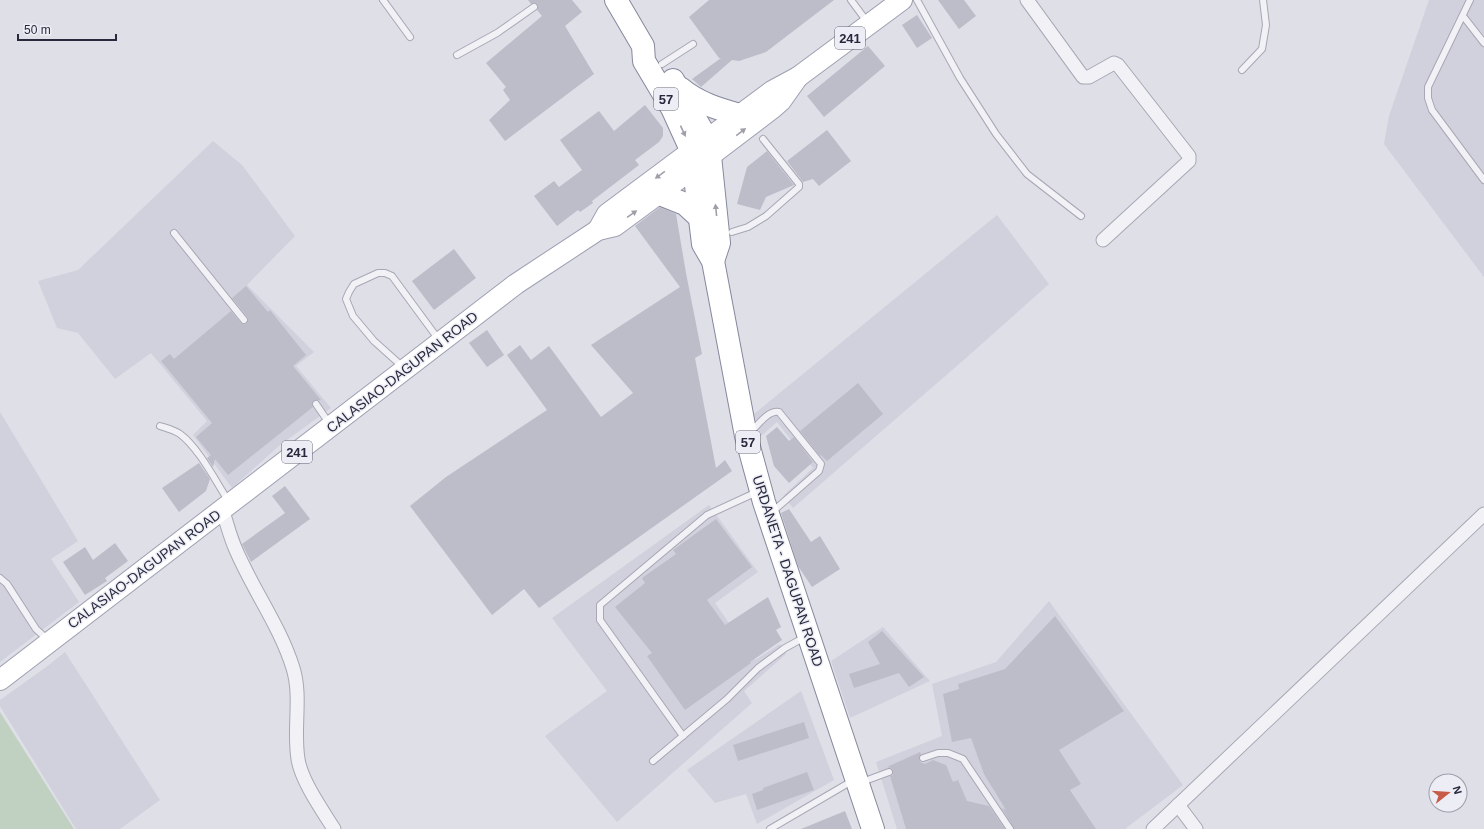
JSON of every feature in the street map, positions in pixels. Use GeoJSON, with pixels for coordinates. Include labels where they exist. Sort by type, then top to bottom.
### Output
{"type":"FeatureCollection","features":[{"type":"Feature","properties":{"kind":"highway","name":"57"},"geometry":{"type":"LineString","coordinates":[[616,0],[642,46],[644,61],[701,154]]}},
{"type":"Feature","properties":{"kind":"highway","name":"57"},"geometry":{"type":"LineString","coordinates":[[642,46],[655,52],[675,84],[701,154]]}},
{"type":"Feature","properties":{"kind":"highway"},"geometry":{"type":"LineString","coordinates":[[675,84],[690,96],[705,104],[719,110],[740,115]]}},
{"type":"Feature","properties":{"kind":"highway","name":"URDANETA - DAGUPAN ROAD"},"geometry":{"type":"LineString","coordinates":[[701,154],[699,217],[703,244],[713,261],[746,436],[768,515],[873,829]]}},
{"type":"Feature","properties":{"kind":"highway","name":"URDANETA - DAGUPAN ROAD"},"geometry":{"type":"LineString","coordinates":[[701,154],[719,243],[713,261]]}},
{"type":"Feature","properties":{"kind":"highway"},"geometry":{"type":"LineString","coordinates":[[660,194],[685,204],[699,217]]}},
{"type":"Feature","properties":{"kind":"main road","name":"241"},"geometry":{"type":"LineString","coordinates":[[701,154],[740,115],[772,91],[798,77],[902,0]]}},
{"type":"Feature","properties":{"kind":"main road","name":"241"},"geometry":{"type":"LineString","coordinates":[[701,154],[773,108],[781,101],[798,77]]}},
{"type":"Feature","properties":{"kind":"main road","name":"CALASIAO-DAGUPAN ROAD"},"geometry":{"type":"LineString","coordinates":[[0,680],[516,284],[598,230],[615,226],[660,194],[701,154]]}},
{"type":"Feature","properties":{"kind":"main road","name":"CALASIAO-DAGUPAN ROAD"},"geometry":{"type":"LineString","coordinates":[[598,230],[607,214],[701,154]]}},
{"type":"Feature","properties":{"kind":"street"},"geometry":{"type":"LineString","coordinates":[[1027,0],[1083,77],[1089,77],[1114,63],[1118,65],[1189,156],[1189,161],[1103,240]]}},
{"type":"Feature","properties":{"kind":"street"},"geometry":{"type":"LineString","coordinates":[[226,506],[235,549],[276,627],[292,666],[297,684],[296,738],[298,760],[302,775],[334,829]]}},
{"type":"Feature","properties":{"kind":"street"},"geometry":{"type":"LineString","coordinates":[[1153,829],[1484,514]]}},
{"type":"Feature","properties":{"kind":"street"},"geometry":{"type":"LineString","coordinates":[[1178,805],[1196,829]]}},
{"type":"Feature","properties":{"kind":"lane"},"geometry":{"type":"LineString","coordinates":[[383,0],[410,37]]}},
{"type":"Feature","properties":{"kind":"lane"},"geometry":{"type":"LineString","coordinates":[[851,0],[869,24]]}},
{"type":"Feature","properties":{"kind":"lane"},"geometry":{"type":"LineString","coordinates":[[917,0],[960,78],[996,134],[1027,174],[1081,216]]}},
{"type":"Feature","properties":{"kind":"lane"},"geometry":{"type":"LineString","coordinates":[[1242,70],[1262,49],[1266,25],[1262,0]]}},
{"type":"Feature","properties":{"kind":"lane"},"geometry":{"type":"LineString","coordinates":[[1470,0],[1428,87],[1428,98],[1432,110],[1484,180]]}},
{"type":"Feature","properties":{"kind":"lane"},"geometry":{"type":"LineString","coordinates":[[457,55],[497,33],[534,7]]}},
{"type":"Feature","properties":{"kind":"lane"},"geometry":{"type":"LineString","coordinates":[[1463,16],[1484,44]]}},
{"type":"Feature","properties":{"kind":"lane"},"geometry":{"type":"LineString","coordinates":[[662,64],[693,44]]}},
{"type":"Feature","properties":{"kind":"lane"},"geometry":{"type":"LineString","coordinates":[[732,232],[748,227],[766,216],[799,187],[799,184],[763,139]]}},
{"type":"Feature","properties":{"kind":"lane"},"geometry":{"type":"LineString","coordinates":[[174,233],[244,320]]}},
{"type":"Feature","properties":{"kind":"lane"},"geometry":{"type":"LineString","coordinates":[[406,369],[374,341],[353,316],[346,299],[354,284],[378,273],[385,273],[392,276],[440,342]]}},
{"type":"Feature","properties":{"kind":"lane"},"geometry":{"type":"LineString","coordinates":[[316,404],[331,426]]}},
{"type":"Feature","properties":{"kind":"lane"},"geometry":{"type":"LineString","coordinates":[[746,436],[769,414],[775,411],[779,412],[821,464],[819,472],[768,515]]}},
{"type":"Feature","properties":{"kind":"lane"},"geometry":{"type":"LineString","coordinates":[[160,426],[178,432],[187,440],[206,465],[226,506]]}},
{"type":"Feature","properties":{"kind":"lane"},"geometry":{"type":"LineString","coordinates":[[683,736],[600,620],[600,605],[707,515],[761,490]]}},
{"type":"Feature","properties":{"kind":"lane"},"geometry":{"type":"LineString","coordinates":[[0,578],[7,584],[36,629],[49,641]]}},
{"type":"Feature","properties":{"kind":"lane"},"geometry":{"type":"LineString","coordinates":[[653,761],[727,699],[758,668],[785,648],[808,635]]}},
{"type":"Feature","properties":{"kind":"lane"},"geometry":{"type":"LineString","coordinates":[[923,758],[938,753],[948,753],[962,760],[1010,829]]}},
{"type":"Feature","properties":{"kind":"lane"},"geometry":{"type":"LineString","coordinates":[[770,829],[858,781],[889,772]]}},
{"type":"Feature","properties":{"kind":"shaded area"},"geometry":{"type":"Polygon","coordinates":[[[1429,0],[1484,0],[1484,277],[1384,144],[1389,116],[1429,0]]]}},
{"type":"Feature","properties":{"kind":"shaded area"},"geometry":{"type":"Polygon","coordinates":[[[213,141],[242,165],[295,236],[247,285],[314,352],[296,366],[331,408],[280,445],[232,488],[193,435],[207,421],[151,353],[115,379],[78,333],[57,328],[38,281],[78,270],[213,141]]]}},
{"type":"Feature","properties":{"kind":"shaded area"},"geometry":{"type":"Polygon","coordinates":[[[997,215],[1049,284],[793,508],[783,496],[813,468],[777,422],[761,436],[754,414],[997,215]]]}},
{"type":"Feature","properties":{"kind":"shaded area"},"geometry":{"type":"Polygon","coordinates":[[[0,412],[78,541],[51,559],[79,602],[0,662],[0,412]]]}},
{"type":"Feature","properties":{"kind":"shaded area"},"geometry":{"type":"Polygon","coordinates":[[[709,505],[758,572],[715,603],[755,660],[780,644],[786,654],[744,691],[752,703],[617,822],[545,736],[607,691],[552,618],[709,505]]]}},
{"type":"Feature","properties":{"kind":"shaded area"},"geometry":{"type":"Polygon","coordinates":[[[1049,601],[1183,785],[1125,829],[897,829],[876,762],[942,736],[932,684],[996,662],[1049,601]]]}},
{"type":"Feature","properties":{"kind":"shaded area"},"geometry":{"type":"Polygon","coordinates":[[[883,627],[930,681],[850,718],[831,661],[883,627]]]}},
{"type":"Feature","properties":{"kind":"shaded area"},"geometry":{"type":"Polygon","coordinates":[[[65,652],[160,800],[120,829],[76,829],[0,706],[0,700],[65,652]]]}},
{"type":"Feature","properties":{"kind":"shaded area"},"geometry":{"type":"Polygon","coordinates":[[[801,691],[834,780],[757,824],[746,794],[715,803],[687,770],[801,691]]]}},
{"type":"Feature","properties":{"kind":"green space"},"geometry":{"type":"Polygon","coordinates":[[[0,712],[74,829],[0,829],[0,712]]]}},
{"type":"Feature","properties":{"kind":"building"},"geometry":{"type":"Polygon","coordinates":[[[528,0],[572,0],[582,12],[565,26],[594,74],[505,141],[489,120],[510,100],[503,90],[506,87],[486,63],[542,16],[537,10],[537,4],[531,4],[528,0]]]}},
{"type":"Feature","properties":{"kind":"building"},"geometry":{"type":"Polygon","coordinates":[[[709,0],[834,0],[766,52],[739,61],[732,60],[701,87],[692,79],[721,58],[719,58],[689,17],[709,0]]]}},
{"type":"Feature","properties":{"kind":"building"},"geometry":{"type":"Polygon","coordinates":[[[938,0],[964,0],[976,16],[959,29],[938,0]]]}},
{"type":"Feature","properties":{"kind":"building"},"geometry":{"type":"Polygon","coordinates":[[[917,15],[932,38],[917,48],[902,25],[917,15]]]}},
{"type":"Feature","properties":{"kind":"building"},"geometry":{"type":"Polygon","coordinates":[[[868,46],[885,66],[824,117],[807,96],[868,46]]]}},
{"type":"Feature","properties":{"kind":"building"},"geometry":{"type":"Polygon","coordinates":[[[645,105],[663,128],[663,136],[659,142],[635,160],[639,165],[592,201],[593,203],[580,212],[578,210],[557,226],[534,196],[554,181],[559,187],[582,170],[560,140],[599,111],[614,131],[645,105]]]}},
{"type":"Feature","properties":{"kind":"building"},"geometry":{"type":"Polygon","coordinates":[[[827,130],[851,161],[819,186],[813,179],[803,182],[787,161],[827,130]]]}},
{"type":"Feature","properties":{"kind":"building"},"geometry":{"type":"Polygon","coordinates":[[[767,151],[794,185],[766,197],[760,210],[737,204],[747,167],[767,151]]]}},
{"type":"Feature","properties":{"kind":"building"},"geometry":{"type":"Polygon","coordinates":[[[660,207],[676,214],[702,354],[695,358],[716,468],[725,460],[732,471],[539,608],[524,589],[492,615],[410,506],[446,477],[547,410],[507,355],[520,345],[531,360],[549,346],[601,417],[633,393],[591,345],[680,287],[635,226],[660,207]]]}},
{"type":"Feature","properties":{"kind":"building"},"geometry":{"type":"Polygon","coordinates":[[[454,249],[476,278],[434,310],[412,281],[454,249]]]}},
{"type":"Feature","properties":{"kind":"building"},"geometry":{"type":"Polygon","coordinates":[[[246,286],[268,312],[270,310],[306,355],[293,366],[321,400],[313,401],[313,407],[228,475],[215,459],[213,467],[207,458],[211,455],[196,437],[212,423],[161,361],[170,354],[174,359],[231,311],[241,323],[247,323],[248,318],[232,298],[246,286]]]}},
{"type":"Feature","properties":{"kind":"building"},"geometry":{"type":"Polygon","coordinates":[[[487,330],[504,355],[487,367],[469,343],[487,330]]]}},
{"type":"Feature","properties":{"kind":"building"},"geometry":{"type":"Polygon","coordinates":[[[858,383],[883,414],[827,461],[821,455],[820,456],[800,431],[858,383]]]}},
{"type":"Feature","properties":{"kind":"building"},"geometry":{"type":"Polygon","coordinates":[[[777,427],[789,441],[794,437],[813,462],[789,483],[774,466],[766,436],[777,427]]]}},
{"type":"Feature","properties":{"kind":"building"},"geometry":{"type":"Polygon","coordinates":[[[199,463],[210,479],[206,491],[179,512],[162,488],[199,463]]]}},
{"type":"Feature","properties":{"kind":"building"},"geometry":{"type":"Polygon","coordinates":[[[285,486],[310,519],[251,562],[242,544],[285,513],[272,496],[285,486]]]}},
{"type":"Feature","properties":{"kind":"building"},"geometry":{"type":"Polygon","coordinates":[[[789,509],[811,542],[820,536],[840,569],[812,587],[798,566],[781,513],[789,509]]]}},
{"type":"Feature","properties":{"kind":"building"},"geometry":{"type":"Polygon","coordinates":[[[716,519],[752,567],[707,600],[725,625],[768,597],[781,627],[776,630],[782,640],[685,710],[647,656],[652,653],[615,607],[645,583],[642,578],[676,554],[673,550],[716,519]]]}},
{"type":"Feature","properties":{"kind":"building"},"geometry":{"type":"Polygon","coordinates":[[[115,543],[128,561],[105,578],[107,581],[85,595],[63,562],[85,547],[93,560],[115,543]]]}},
{"type":"Feature","properties":{"kind":"building"},"geometry":{"type":"Polygon","coordinates":[[[1055,616],[1124,711],[1059,750],[1081,784],[1070,790],[1096,829],[1014,829],[1002,808],[1006,810],[984,774],[971,738],[952,742],[943,694],[959,689],[958,684],[1005,669],[1055,616]]]}},
{"type":"Feature","properties":{"kind":"building"},"geometry":{"type":"Polygon","coordinates":[[[882,631],[924,677],[909,687],[899,673],[854,688],[849,674],[880,664],[868,642],[882,631]]]}},
{"type":"Feature","properties":{"kind":"building"},"geometry":{"type":"Polygon","coordinates":[[[804,722],[809,738],[738,761],[733,745],[804,722]]]}},
{"type":"Feature","properties":{"kind":"building"},"geometry":{"type":"Polygon","coordinates":[[[920,752],[920,762],[925,764],[933,760],[946,765],[953,782],[958,780],[967,801],[989,806],[1005,829],[906,829],[890,776],[893,775],[893,771],[892,768],[887,767],[920,752]]]}},
{"type":"Feature","properties":{"kind":"building"},"geometry":{"type":"Polygon","coordinates":[[[807,772],[814,790],[757,810],[752,794],[763,790],[763,788],[807,772]]]}},
{"type":"Feature","properties":{"kind":"building"},"geometry":{"type":"Polygon","coordinates":[[[845,811],[852,829],[801,829],[845,811]]]}}]}
